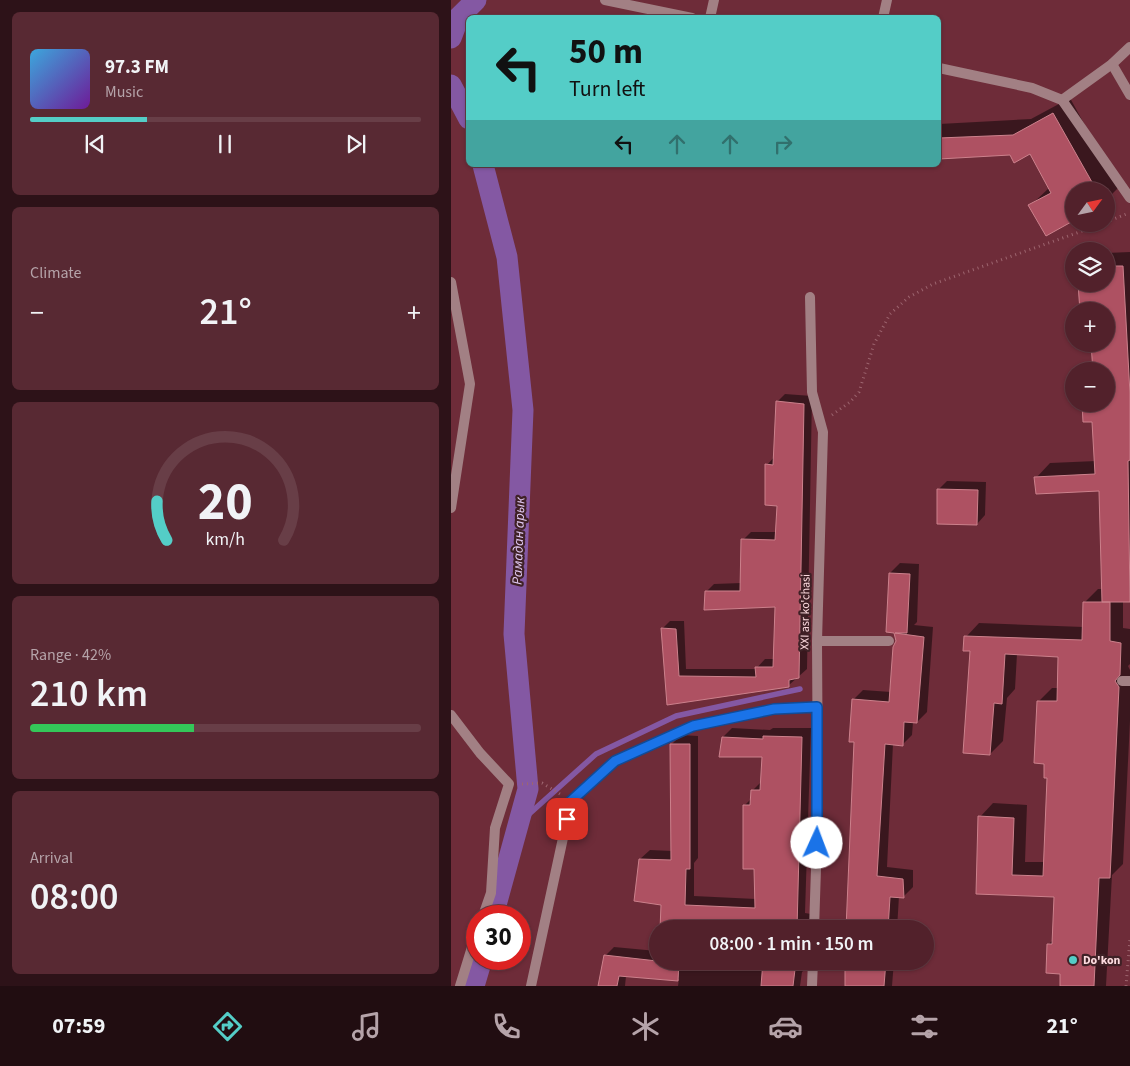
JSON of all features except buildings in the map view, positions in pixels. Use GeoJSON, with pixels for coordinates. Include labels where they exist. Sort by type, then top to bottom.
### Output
{"type":"FeatureCollection","features":[{"type":"Feature","properties":{"kind":"street"},"geometry":{"type":"LineString","coordinates":[[605,0],[678,15]]}},
{"type":"Feature","properties":{"kind":"street"},"geometry":{"type":"LineString","coordinates":[[710,15],[713,0]]}},
{"type":"Feature","properties":{"kind":"street"},"geometry":{"type":"LineString","coordinates":[[884,15],[887,0]]}},
{"type":"Feature","properties":{"kind":"street"},"geometry":{"type":"LineString","coordinates":[[1061,100],[1112,64],[1130,47]]}},
{"type":"Feature","properties":{"kind":"street"},"geometry":{"type":"LineString","coordinates":[[1112,64],[1130,95]]}},
{"type":"Feature","properties":{"kind":"street"},"geometry":{"type":"LineString","coordinates":[[941,68],[1032,88],[1061,100],[1130,198]]}},
{"type":"Feature","properties":{"kind":"street"},"geometry":{"type":"LineString","coordinates":[[451,282],[470,384],[451,508]]}},
{"type":"Feature","properties":{"kind":"street","name":"XXI asr ko'chasi"},"geometry":{"type":"LineString","coordinates":[[810,297],[812,392],[823,432],[817,641],[818,808],[814,920]]}},
{"type":"Feature","properties":{"kind":"street"},"geometry":{"type":"LineString","coordinates":[[817,641],[889,641]]}},
{"type":"Feature","properties":{"kind":"street"},"geometry":{"type":"LineString","coordinates":[[531,986],[571,801],[615,761],[693,726],[774,709],[817,707]]}},
{"type":"Feature","properties":{"kind":"street"},"geometry":{"type":"LineString","coordinates":[[451,715],[480,753],[509,784],[495,828],[491,893],[487,905]]}},
{"type":"Feature","properties":{"kind":"street"},"geometry":{"type":"LineString","coordinates":[[459,986],[466,965]]}},
{"type":"Feature","properties":{"kind":"street"},"geometry":{"type":"LineString","coordinates":[[813,970],[813,986]]}},
{"type":"Feature","properties":{"kind":"path"},"geometry":{"type":"LineString","coordinates":[[1115,218],[1130,212]]}},
{"type":"Feature","properties":{"kind":"path"},"geometry":{"type":"LineString","coordinates":[[823,432],[824,419],[850,402],[859,392],[874,344],[890,314],[898,305],[933,284],[1079,232]]}},
{"type":"Feature","properties":{"kind":"path"},"geometry":{"type":"LineString","coordinates":[[519,784],[542,783],[571,801]]}},
{"type":"Feature","properties":{"kind":"path"},"geometry":{"type":"LineString","coordinates":[[1127,986],[1130,939]]}},
{"type":"Feature","properties":{"kind":"waterway","name":"Рамадан арык"},"geometry":{"type":"LineString","coordinates":[[451,38],[459,17],[476,0]]}},
{"type":"Feature","properties":{"kind":"waterway","name":"Рамадан арык"},"geometry":{"type":"LineString","coordinates":[[451,85],[466,113]]}},
{"type":"Feature","properties":{"kind":"waterway","name":"Рамадан арык"},"geometry":{"type":"LineString","coordinates":[[484,167],[507,257],[523,410],[514,634],[528,789],[496,905]]}},
{"type":"Feature","properties":{"kind":"waterway"},"geometry":{"type":"LineString","coordinates":[[518,824],[596,754],[676,716],[800,689]]}},
{"type":"Feature","properties":{"kind":"waterway","name":"Рамадан арык"},"geometry":{"type":"LineString","coordinates":[[474,986],[479,970]]}},
{"type":"Feature","properties":{"kind":"place","name":"Do'kon"},"geometry":{"type":"Point","coordinates":[1073,960]}},
{"type":"Feature","properties":{"kind":"route"},"geometry":{"type":"LineString","coordinates":[[567,819],[571,801],[615,761],[693,726],[774,709],[817,707],[817,843]]}}]}
